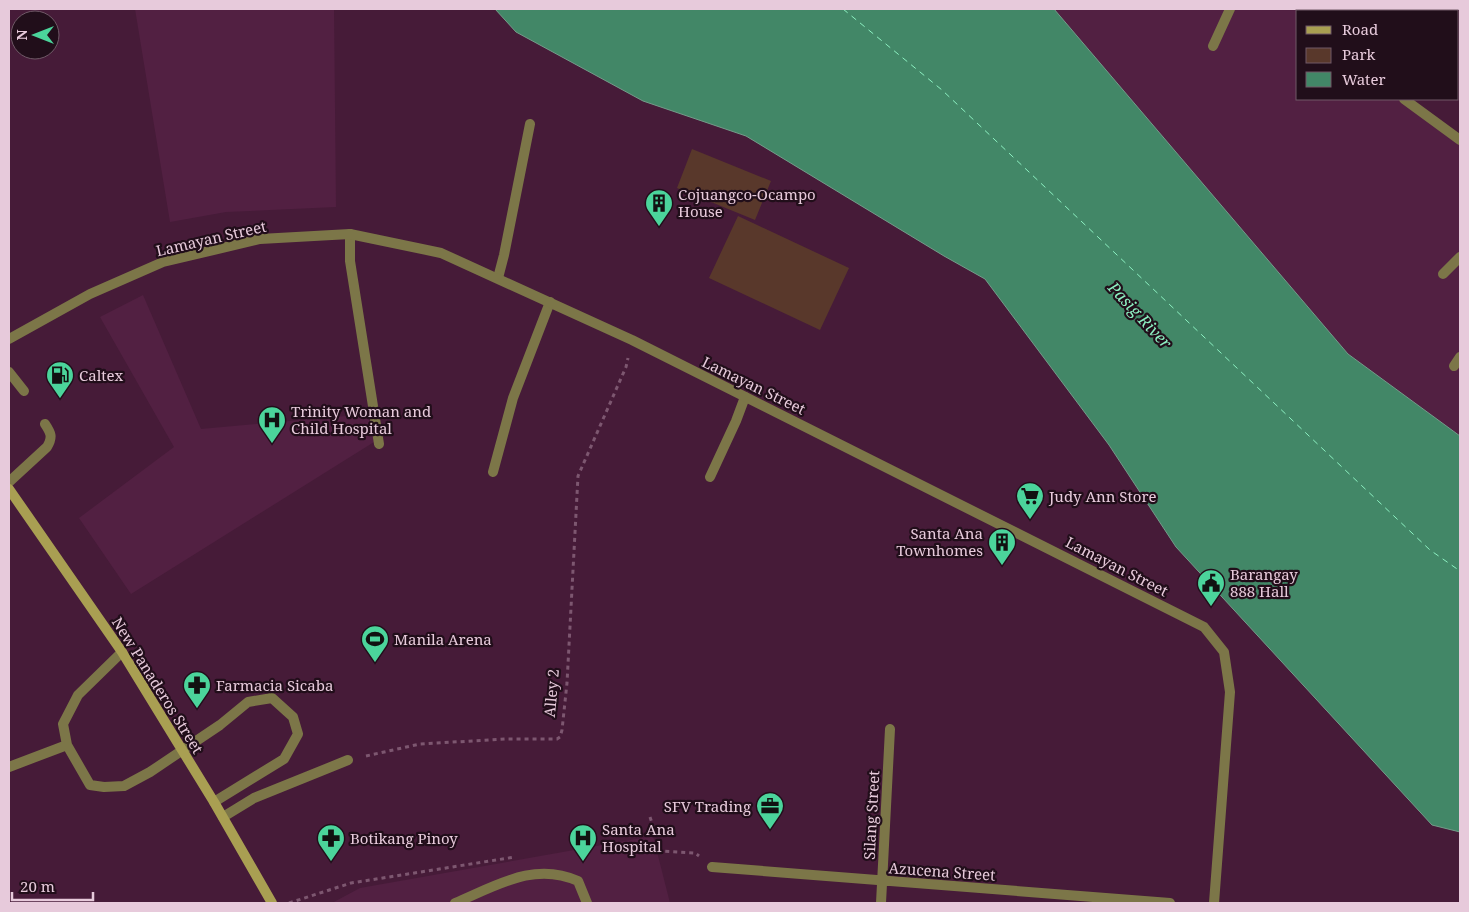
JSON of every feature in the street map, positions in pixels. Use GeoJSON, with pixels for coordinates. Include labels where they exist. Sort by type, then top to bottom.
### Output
{"type":"FeatureCollection","features":[{"type":"Feature","properties":{"kind":"main road","name":"New Panaderos Street"},"geometry":{"type":"LineString","coordinates":[[9,489],[122,652],[223,817],[272,903]]}},
{"type":"Feature","properties":{"kind":"street"},"geometry":{"type":"LineString","coordinates":[[1213,46],[1230,9]]}},
{"type":"Feature","properties":{"kind":"street"},"geometry":{"type":"LineString","coordinates":[[1405,100],[1460,140]]}},
{"type":"Feature","properties":{"kind":"street"},"geometry":{"type":"LineString","coordinates":[[498,278],[530,124]]}},
{"type":"Feature","properties":{"kind":"street"},"geometry":{"type":"LineString","coordinates":[[350,234],[350,260],[379,444]]}},
{"type":"Feature","properties":{"kind":"street","name":"Lamayan Street"},"geometry":{"type":"LineString","coordinates":[[9,339],[90,294],[163,262],[260,239],[350,234],[441,253],[632,340],[1204,627],[1224,652],[1230,692],[1214,903]]}},
{"type":"Feature","properties":{"kind":"street"},"geometry":{"type":"LineString","coordinates":[[1442,274],[1460,257]]}},
{"type":"Feature","properties":{"kind":"street"},"geometry":{"type":"LineString","coordinates":[[493,472],[513,398],[550,302]]}},
{"type":"Feature","properties":{"kind":"street"},"geometry":{"type":"LineString","coordinates":[[1454,366],[1460,357]]}},
{"type":"Feature","properties":{"kind":"street"},"geometry":{"type":"LineString","coordinates":[[9,372],[13,383],[24,391]]}},
{"type":"Feature","properties":{"kind":"street"},"geometry":{"type":"LineString","coordinates":[[710,477],[745,397]]}},
{"type":"Feature","properties":{"kind":"street"},"geometry":{"type":"LineString","coordinates":[[9,482],[47,447],[51,434],[45,424]]}},
{"type":"Feature","properties":{"kind":"street"},"geometry":{"type":"LineString","coordinates":[[122,652],[78,695],[63,724],[67,745],[90,784],[104,787],[124,786],[182,751],[220,725],[248,702],[272,698],[293,717],[298,734],[284,759],[214,802]]}},
{"type":"Feature","properties":{"kind":"street","name":"Silang Street"},"geometry":{"type":"LineString","coordinates":[[881,903],[890,729]]}},
{"type":"Feature","properties":{"kind":"street"},"geometry":{"type":"LineString","coordinates":[[9,767],[67,745]]}},
{"type":"Feature","properties":{"kind":"street"},"geometry":{"type":"LineString","coordinates":[[223,817],[254,798],[348,760]]}},
{"type":"Feature","properties":{"kind":"street","name":"Azucena Street"},"geometry":{"type":"LineString","coordinates":[[712,866],[1170,903]]}},
{"type":"Feature","properties":{"kind":"street"},"geometry":{"type":"LineString","coordinates":[[455,903],[524,875],[548,873],[565,875],[578,881],[587,903]]}},
{"type":"Feature","properties":{"kind":"path","name":"Alley 2"},"geometry":{"type":"LineString","coordinates":[[348,760],[420,744],[506,739],[557,739],[560,737],[567,682],[578,476],[626,367],[632,340]]}},
{"type":"Feature","properties":{"kind":"path"},"geometry":{"type":"LineString","coordinates":[[650,817],[661,851],[695,853],[712,866]]}},
{"type":"Feature","properties":{"kind":"path"},"geometry":{"type":"LineString","coordinates":[[289,903],[351,883],[515,857]]}},
{"type":"Feature","properties":{"kind":"shaded area"},"geometry":{"type":"Polygon","coordinates":[[[135,9],[334,9],[336,207],[226,212],[170,222],[135,9]]]}},
{"type":"Feature","properties":{"kind":"shaded area"},"geometry":{"type":"Polygon","coordinates":[[[1054,9],[1325,9],[1296,10],[1296,100],[1413,100],[1460,141],[1460,436],[1348,354],[1054,9]]]}},
{"type":"Feature","properties":{"kind":"shaded area","name":"Trinity Woman and Child Hospital"},"geometry":{"type":"Polygon","coordinates":[[[143,295],[201,429],[368,414],[374,442],[131,594],[79,518],[174,447],[100,317],[143,295]]]}},
{"type":"Feature","properties":{"kind":"shaded area","name":"Santa Ana Hospital"},"geometry":{"type":"Polygon","coordinates":[[[653,836],[670,903],[332,903],[360,888],[653,836]]]}},
{"type":"Feature","properties":{"kind":"green space"},"geometry":{"type":"Polygon","coordinates":[[[692,149],[771,181],[755,220],[677,188],[692,149]]]}},
{"type":"Feature","properties":{"kind":"green space"},"geometry":{"type":"Polygon","coordinates":[[[738,216],[849,268],[820,330],[709,278],[738,216]]]}},
{"type":"Feature","properties":{"kind":"water","name":"Pasig River"},"geometry":{"type":"Polygon","coordinates":[[[495,9],[1054,9],[1348,354],[1460,436],[1460,832],[1432,825],[1176,547],[1109,445],[985,279],[746,136],[643,101],[516,32],[495,9]]]}},
{"type":"Feature","properties":{"kind":"ferry route"},"geometry":{"type":"LineString","coordinates":[[843,9],[942,90],[1430,550],[1460,571]]}},
{"type":"Feature","properties":{"kind":"place","name":"Cojuangco-Ocampo House"},"geometry":{"type":"Point","coordinates":[659,227]}},
{"type":"Feature","properties":{"kind":"place","name":"Caltex"},"geometry":{"type":"Point","coordinates":[60,399]}},
{"type":"Feature","properties":{"kind":"place","name":"Trinity Woman and Child Hospital"},"geometry":{"type":"Point","coordinates":[272,444]}},
{"type":"Feature","properties":{"kind":"place","name":"Judy Ann Store"},"geometry":{"type":"Point","coordinates":[1030,520]}},
{"type":"Feature","properties":{"kind":"place","name":"Santa Ana Townhomes"},"geometry":{"type":"Point","coordinates":[1002,566]}},
{"type":"Feature","properties":{"kind":"place","name":"Barangay 888 Hall"},"geometry":{"type":"Point","coordinates":[1211,607]}},
{"type":"Feature","properties":{"kind":"place","name":"Manila Arena"},"geometry":{"type":"Point","coordinates":[375,663]}},
{"type":"Feature","properties":{"kind":"place","name":"Farmacia Sicaba"},"geometry":{"type":"Point","coordinates":[197,709]}},
{"type":"Feature","properties":{"kind":"place","name":"SFV Trading"},"geometry":{"type":"Point","coordinates":[770,830]}},
{"type":"Feature","properties":{"kind":"place","name":"Botikang Pinoy"},"geometry":{"type":"Point","coordinates":[331,862]}},
{"type":"Feature","properties":{"kind":"place","name":"Santa Ana Hospital"},"geometry":{"type":"Point","coordinates":[583,862]}}]}
